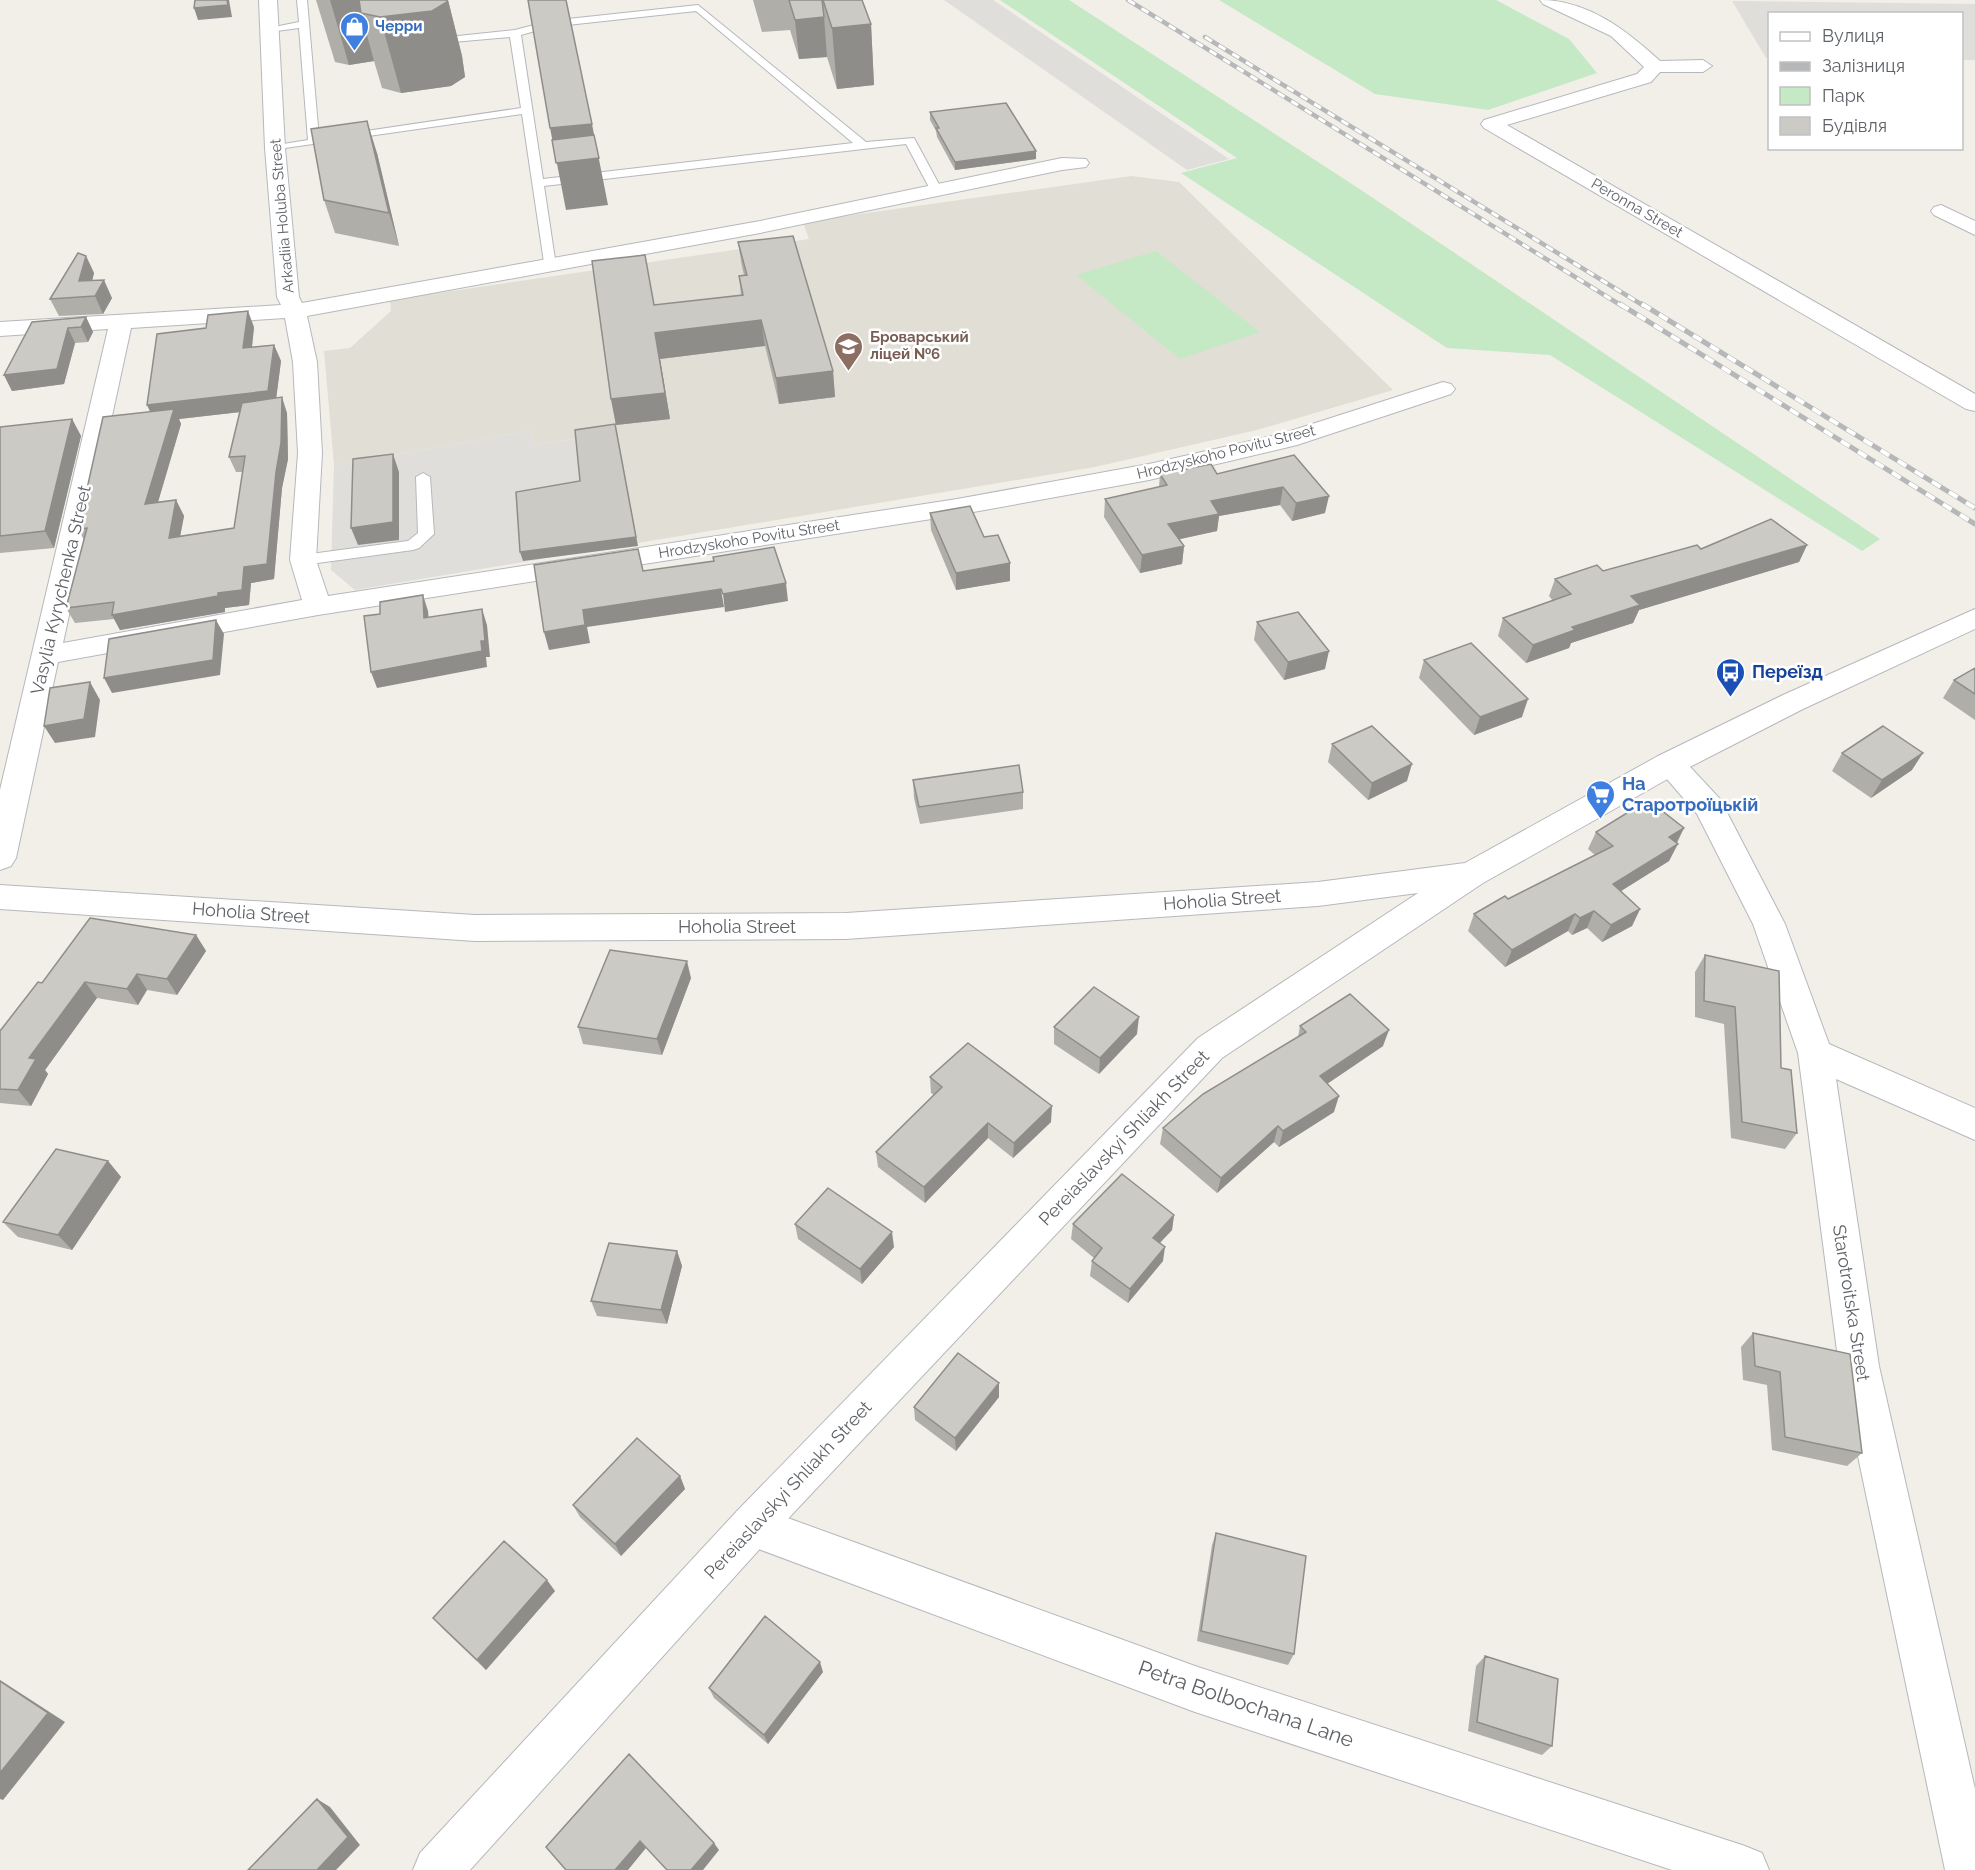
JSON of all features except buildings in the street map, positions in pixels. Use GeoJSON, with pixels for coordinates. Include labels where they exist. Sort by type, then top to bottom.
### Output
{"type":"FeatureCollection","features":[{"type":"Feature","properties":{"kind":"street","name":"Arkadiia Holuba Street"},"geometry":{"type":"LineString","coordinates":[[268,0],[275,148],[288,297],[295,311],[305,362],[310,453],[303,560],[318,606]]}},
{"type":"Feature","properties":{"kind":"street"},"geometry":{"type":"LineString","coordinates":[[1549,0],[1617,32],[1655,67],[1703,66]]}},
{"type":"Feature","properties":{"kind":"street","name":"Peronna Street"},"geometry":{"type":"LineString","coordinates":[[1655,67],[1644,78],[1491,123],[1975,404]]}},
{"type":"Feature","properties":{"kind":"street"},"geometry":{"type":"LineString","coordinates":[[0,329],[295,311],[760,227],[935,188],[1062,164],[1079,163]]}},
{"type":"Feature","properties":{"kind":"street"},"geometry":{"type":"LineString","coordinates":[[1941,211],[1975,229]]}},
{"type":"Feature","properties":{"kind":"street","name":"Vasylia Kyrychenka Street"},"geometry":{"type":"LineString","coordinates":[[0,858],[121,323]]}},
{"type":"Feature","properties":{"kind":"street","name":"Hrodzyskoho Povitu Street"},"geometry":{"type":"LineString","coordinates":[[46,655],[318,606],[957,507],[1149,472],[1288,440],[1443,389]]}},
{"type":"Feature","properties":{"kind":"street","name":"Pereiaslavskyi Shliakh Street"},"geometry":{"type":"LineString","coordinates":[[437,1870],[752,1526],[1210,1048],[1472,874],[1669,764],[1793,702],[1975,618]]}},
{"type":"Feature","properties":{"kind":"street","name":"Starotroitska Street"},"geometry":{"type":"LineString","coordinates":[[1669,764],[1709,807],[1769,924],[1815,1053],[1859,1366],[1969,1870]]}},
{"type":"Feature","properties":{"kind":"street","name":"Hoholia Street"},"geometry":{"type":"LineString","coordinates":[[0,897],[475,928],[846,926],[1318,894],[1472,874]]}},
{"type":"Feature","properties":{"kind":"street"},"geometry":{"type":"LineString","coordinates":[[1815,1053],[1975,1125]]}},
{"type":"Feature","properties":{"kind":"street","name":"Petra Bolbochana Lane"},"geometry":{"type":"LineString","coordinates":[[752,1526],[1196,1689],[1745,1870]]}},
{"type":"Feature","properties":{"kind":"lane"},"geometry":{"type":"LineString","coordinates":[[302,0],[314,142]]}},
{"type":"Feature","properties":{"kind":"lane"},"geometry":{"type":"LineString","coordinates":[[428,0],[434,42],[515,33],[548,20],[698,8],[864,146]]}},
{"type":"Feature","properties":{"kind":"lane"},"geometry":{"type":"LineString","coordinates":[[268,29],[304,24]]}},
{"type":"Feature","properties":{"kind":"lane"},"geometry":{"type":"LineString","coordinates":[[515,33],[550,266]]}},
{"type":"Feature","properties":{"kind":"lane"},"geometry":{"type":"LineString","coordinates":[[275,148],[527,110]]}},
{"type":"Feature","properties":{"kind":"lane"},"geometry":{"type":"LineString","coordinates":[[537,183],[910,140],[935,188]]}},
{"type":"Feature","properties":{"kind":"lane"},"geometry":{"type":"LineString","coordinates":[[303,560],[414,545],[426,534],[423,477]]}},
{"type":"Feature","properties":{"kind":"shaded area"},"geometry":{"type":"Polygon","coordinates":[[[944,0],[993,0],[1229,159],[1187,170],[944,0]]]}},
{"type":"Feature","properties":{"kind":"shaded area"},"geometry":{"type":"Polygon","coordinates":[[[1732,1],[1975,4],[1975,60],[1963,60],[1963,12],[1768,12],[1768,58],[1732,1]]]}},
{"type":"Feature","properties":{"kind":"shaded area","name":"Броварський ліцей №6"},"geometry":{"type":"Polygon","coordinates":[[[1131,176],[1179,182],[1393,390],[1257,430],[1095,467],[638,543],[616,433],[532,445],[531,431],[334,465],[324,351],[350,348],[391,311],[390,300],[809,239],[803,222],[1131,176]]]}},
{"type":"Feature","properties":{"kind":"shaded area"},"geometry":{"type":"Polygon","coordinates":[[[531,431],[532,445],[617,433],[638,543],[355,590],[331,570],[334,465],[531,431]]]}},
{"type":"Feature","properties":{"kind":"green space"},"geometry":{"type":"Polygon","coordinates":[[[1000,0],[1069,0],[1361,190],[1880,539],[1862,551],[1550,355],[1447,348],[1181,173],[1237,158],[1000,0]]]}},
{"type":"Feature","properties":{"kind":"green space"},"geometry":{"type":"Polygon","coordinates":[[[1219,0],[1496,0],[1569,39],[1597,73],[1488,110],[1375,94],[1219,0]]]}},
{"type":"Feature","properties":{"kind":"green space"},"geometry":{"type":"Polygon","coordinates":[[[1156,251],[1260,332],[1180,359],[1076,275],[1156,251]]]}},
{"type":"Feature","properties":{"kind":"railway"},"geometry":{"type":"LineString","coordinates":[[1128,0],[1622,306]]}},
{"type":"Feature","properties":{"kind":"railway"},"geometry":{"type":"LineString","coordinates":[[1205,37],[1644,306]]}},
{"type":"Feature","properties":{"kind":"railway"},"geometry":{"type":"LineString","coordinates":[[1620,304],[1975,524]]}},
{"type":"Feature","properties":{"kind":"railway"},"geometry":{"type":"LineString","coordinates":[[1642,304],[1975,508]]}},
{"type":"Feature","properties":{"kind":"place","name":"Черри"},"geometry":{"type":"Point","coordinates":[354,52]}},
{"type":"Feature","properties":{"kind":"place","name":"Броварський ліцей №6"},"geometry":{"type":"Point","coordinates":[849,372]}},
{"type":"Feature","properties":{"kind":"place","name":"Переїзд"},"geometry":{"type":"Point","coordinates":[1731,698]}},
{"type":"Feature","properties":{"kind":"place","name":"На Старотроїцькій"},"geometry":{"type":"Point","coordinates":[1601,820]}}]}
